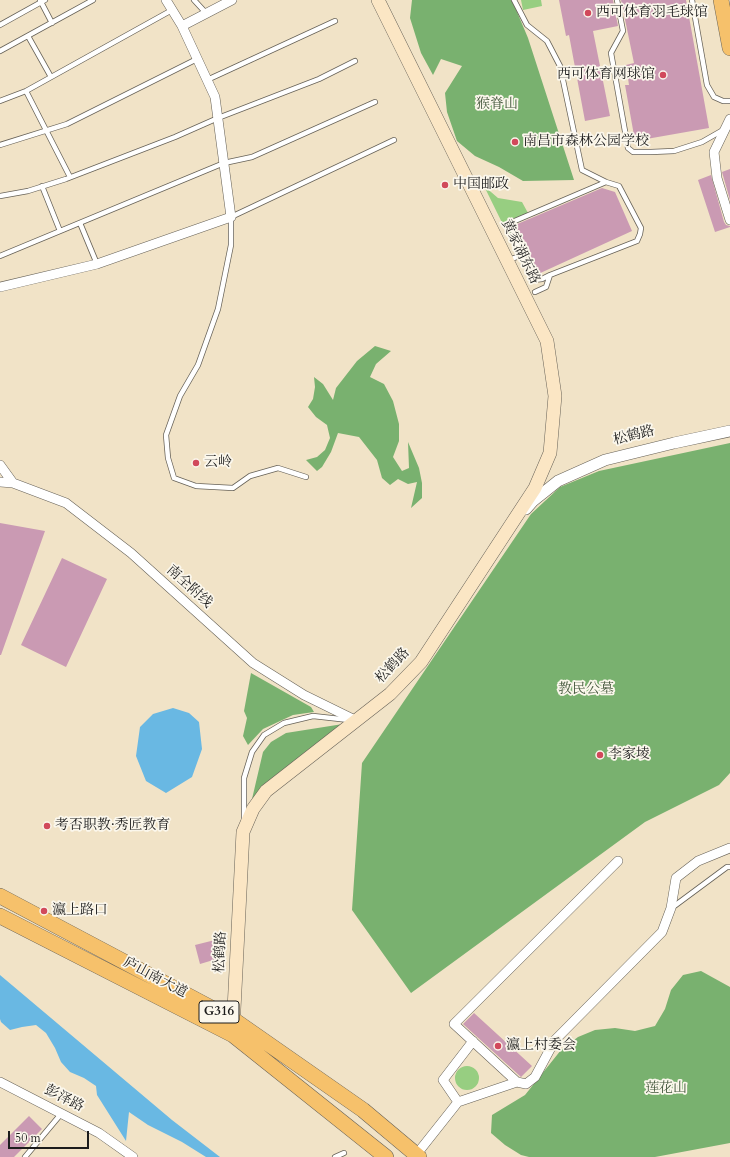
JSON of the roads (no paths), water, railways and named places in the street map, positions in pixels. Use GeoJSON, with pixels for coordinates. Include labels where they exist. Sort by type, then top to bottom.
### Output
{"type":"FeatureCollection","features":[{"type":"Feature","properties":{"kind":"highway"},"geometry":{"type":"LineString","coordinates":[[721,0],[730,48]]}},
{"type":"Feature","properties":{"kind":"highway","name":"庐山南大道"},"geometry":{"type":"LineString","coordinates":[[0,896],[234,1020],[363,1110],[417,1156]]}},
{"type":"Feature","properties":{"kind":"highway","name":"庐山南大道"},"geometry":{"type":"LineString","coordinates":[[0,916],[233,1035],[386,1157]]}},
{"type":"Feature","properties":{"kind":"main road","name":"黄家湖东路"},"geometry":{"type":"LineString","coordinates":[[378,0],[547,341],[555,396],[550,453],[535,488],[509,527]]}},
{"type":"Feature","properties":{"kind":"main road","name":"松鹤路"},"geometry":{"type":"LineString","coordinates":[[233,1035],[243,832],[253,809],[266,791],[390,694],[421,662],[509,527]]}},
{"type":"Feature","properties":{"kind":"street"},"geometry":{"type":"LineString","coordinates":[[0,287],[97,264],[231,217],[215,97],[182,26],[166,0]]}},
{"type":"Feature","properties":{"kind":"street"},"geometry":{"type":"LineString","coordinates":[[182,26],[232,0]]}},
{"type":"Feature","properties":{"kind":"street"},"geometry":{"type":"LineString","coordinates":[[730,119],[727,129],[714,152],[717,178],[730,220]]}},
{"type":"Feature","properties":{"kind":"street","name":"松鹤路"},"geometry":{"type":"LineString","coordinates":[[509,527],[532,502],[558,481],[605,460],[674,442],[730,431]]}},
{"type":"Feature","properties":{"kind":"street"},"geometry":{"type":"LineString","coordinates":[[0,465],[13,483]]}},
{"type":"Feature","properties":{"kind":"street","name":"南全附线"},"geometry":{"type":"LineString","coordinates":[[0,482],[13,483],[66,503],[131,553],[253,663],[304,695],[357,721]]}},
{"type":"Feature","properties":{"kind":"street"},"geometry":{"type":"LineString","coordinates":[[618,861],[454,1024],[517,1082],[526,1084],[535,1077],[555,1040],[662,932],[671,908],[676,878],[698,861],[730,848]]}},
{"type":"Feature","properties":{"kind":"street"},"geometry":{"type":"LineString","coordinates":[[458,1102],[443,1080],[473,1041]]}},
{"type":"Feature","properties":{"kind":"street","name":"彭泽路"},"geometry":{"type":"LineString","coordinates":[[0,1082],[99,1133],[134,1157]]}},
{"type":"Feature","properties":{"kind":"street"},"geometry":{"type":"LineString","coordinates":[[417,1156],[458,1102],[517,1082]]}},
{"type":"Feature","properties":{"kind":"lane"},"geometry":{"type":"LineString","coordinates":[[0,51],[93,0]]}},
{"type":"Feature","properties":{"kind":"lane"},"geometry":{"type":"LineString","coordinates":[[194,0],[206,14]]}},
{"type":"Feature","properties":{"kind":"lane"},"geometry":{"type":"LineString","coordinates":[[514,0],[527,25],[546,41],[560,66],[582,170],[606,182],[619,186],[641,228],[637,241],[542,279],[534,280],[516,244],[517,241],[510,223],[606,182]]}},
{"type":"Feature","properties":{"kind":"lane"},"geometry":{"type":"LineString","coordinates":[[617,0],[623,31],[611,53],[628,148],[633,152],[674,151],[702,142],[727,129]]}},
{"type":"Feature","properties":{"kind":"lane"},"geometry":{"type":"LineString","coordinates":[[692,0],[707,85],[714,97],[723,101],[730,101]]}},
{"type":"Feature","properties":{"kind":"lane"},"geometry":{"type":"LineString","coordinates":[[0,25],[42,1],[52,23]]}},
{"type":"Feature","properties":{"kind":"lane"},"geometry":{"type":"LineString","coordinates":[[0,101],[26,91],[172,10]]}},
{"type":"Feature","properties":{"kind":"lane"},"geometry":{"type":"LineString","coordinates":[[207,80],[335,21]]}},
{"type":"Feature","properties":{"kind":"lane"},"geometry":{"type":"LineString","coordinates":[[28,36],[51,77]]}},
{"type":"Feature","properties":{"kind":"lane"},"geometry":{"type":"LineString","coordinates":[[0,145],[67,124],[197,59]]}},
{"type":"Feature","properties":{"kind":"lane"},"geometry":{"type":"LineString","coordinates":[[0,196],[28,191],[70,178],[319,79],[355,61]]}},
{"type":"Feature","properties":{"kind":"lane"},"geometry":{"type":"LineString","coordinates":[[26,91],[70,178]]}},
{"type":"Feature","properties":{"kind":"lane"},"geometry":{"type":"LineString","coordinates":[[0,256],[224,163],[252,157],[375,102]]}},
{"type":"Feature","properties":{"kind":"lane"},"geometry":{"type":"LineString","coordinates":[[306,477],[278,468],[250,476],[233,488],[196,486],[174,478],[168,458],[166,435],[180,396],[198,365],[218,309],[231,244],[231,217],[394,140]]}},
{"type":"Feature","properties":{"kind":"lane"},"geometry":{"type":"LineString","coordinates":[[42,186],[60,231]]}},
{"type":"Feature","properties":{"kind":"lane"},"geometry":{"type":"LineString","coordinates":[[80,223],[97,264]]}},
{"type":"Feature","properties":{"kind":"lane"},"geometry":{"type":"LineString","coordinates":[[507,261],[522,255]]}},
{"type":"Feature","properties":{"kind":"lane"},"geometry":{"type":"LineString","coordinates":[[535,292],[546,287],[550,275]]}},
{"type":"Feature","properties":{"kind":"lane"},"geometry":{"type":"LineString","coordinates":[[243,832],[244,778],[252,752],[264,735],[284,723],[312,716],[357,721]]}},
{"type":"Feature","properties":{"kind":"lane"},"geometry":{"type":"LineString","coordinates":[[671,908],[727,867],[730,867]]}},
{"type":"Feature","properties":{"kind":"lane"},"geometry":{"type":"LineString","coordinates":[[25,1157],[61,1114]]}},
{"type":"Feature","properties":{"kind":"lane"},"geometry":{"type":"LineString","coordinates":[[335,1157],[344,1153]]}},
{"type":"Feature","properties":{"kind":"water"},"geometry":{"type":"Polygon","coordinates":[[[173,708],[189,713],[199,722],[202,749],[192,777],[166,793],[146,781],[136,756],[140,727],[153,714],[173,708]]]}},
{"type":"Feature","properties":{"kind":"water"},"geometry":{"type":"Polygon","coordinates":[[[0,975],[172,1120],[220,1157],[206,1157],[182,1142],[148,1125],[129,1112],[126,1141],[97,1095],[96,1086],[84,1078],[70,1072],[61,1062],[46,1033],[36,1025],[10,1030],[1,1022],[0,975]]]}},
{"type":"Feature","properties":{"kind":"place","name":"西可体育羽毛球馆"},"geometry":{"type":"Point","coordinates":[588,13]}},
{"type":"Feature","properties":{"kind":"place","name":"西可体育网球馆"},"geometry":{"type":"Point","coordinates":[663,75]}},
{"type":"Feature","properties":{"kind":"place","name":"南昌市森林公园学校"},"geometry":{"type":"Point","coordinates":[515,142]}},
{"type":"Feature","properties":{"kind":"place","name":"中国邮政"},"geometry":{"type":"Point","coordinates":[445,185]}},
{"type":"Feature","properties":{"kind":"place","name":"云岭"},"geometry":{"type":"Point","coordinates":[196,463]}},
{"type":"Feature","properties":{"kind":"place","name":"李家堎"},"geometry":{"type":"Point","coordinates":[600,755]}},
{"type":"Feature","properties":{"kind":"place","name":"考否职教·秀匠教育"},"geometry":{"type":"Point","coordinates":[47,826]}},
{"type":"Feature","properties":{"kind":"place","name":"瀛上路口"},"geometry":{"type":"Point","coordinates":[44,911]}},
{"type":"Feature","properties":{"kind":"place","name":"瀛上村委会"},"geometry":{"type":"Point","coordinates":[498,1046]}},
{"type":"Feature","properties":{"kind":"park label","name":"猴脊山"},"geometry":{"type":"Point","coordinates":[497,105]}},
{"type":"Feature","properties":{"kind":"park label","name":"教民公墓"},"geometry":{"type":"Point","coordinates":[586,690]}},
{"type":"Feature","properties":{"kind":"park label","name":"莲花山"},"geometry":{"type":"Point","coordinates":[666,1089]}}]}
